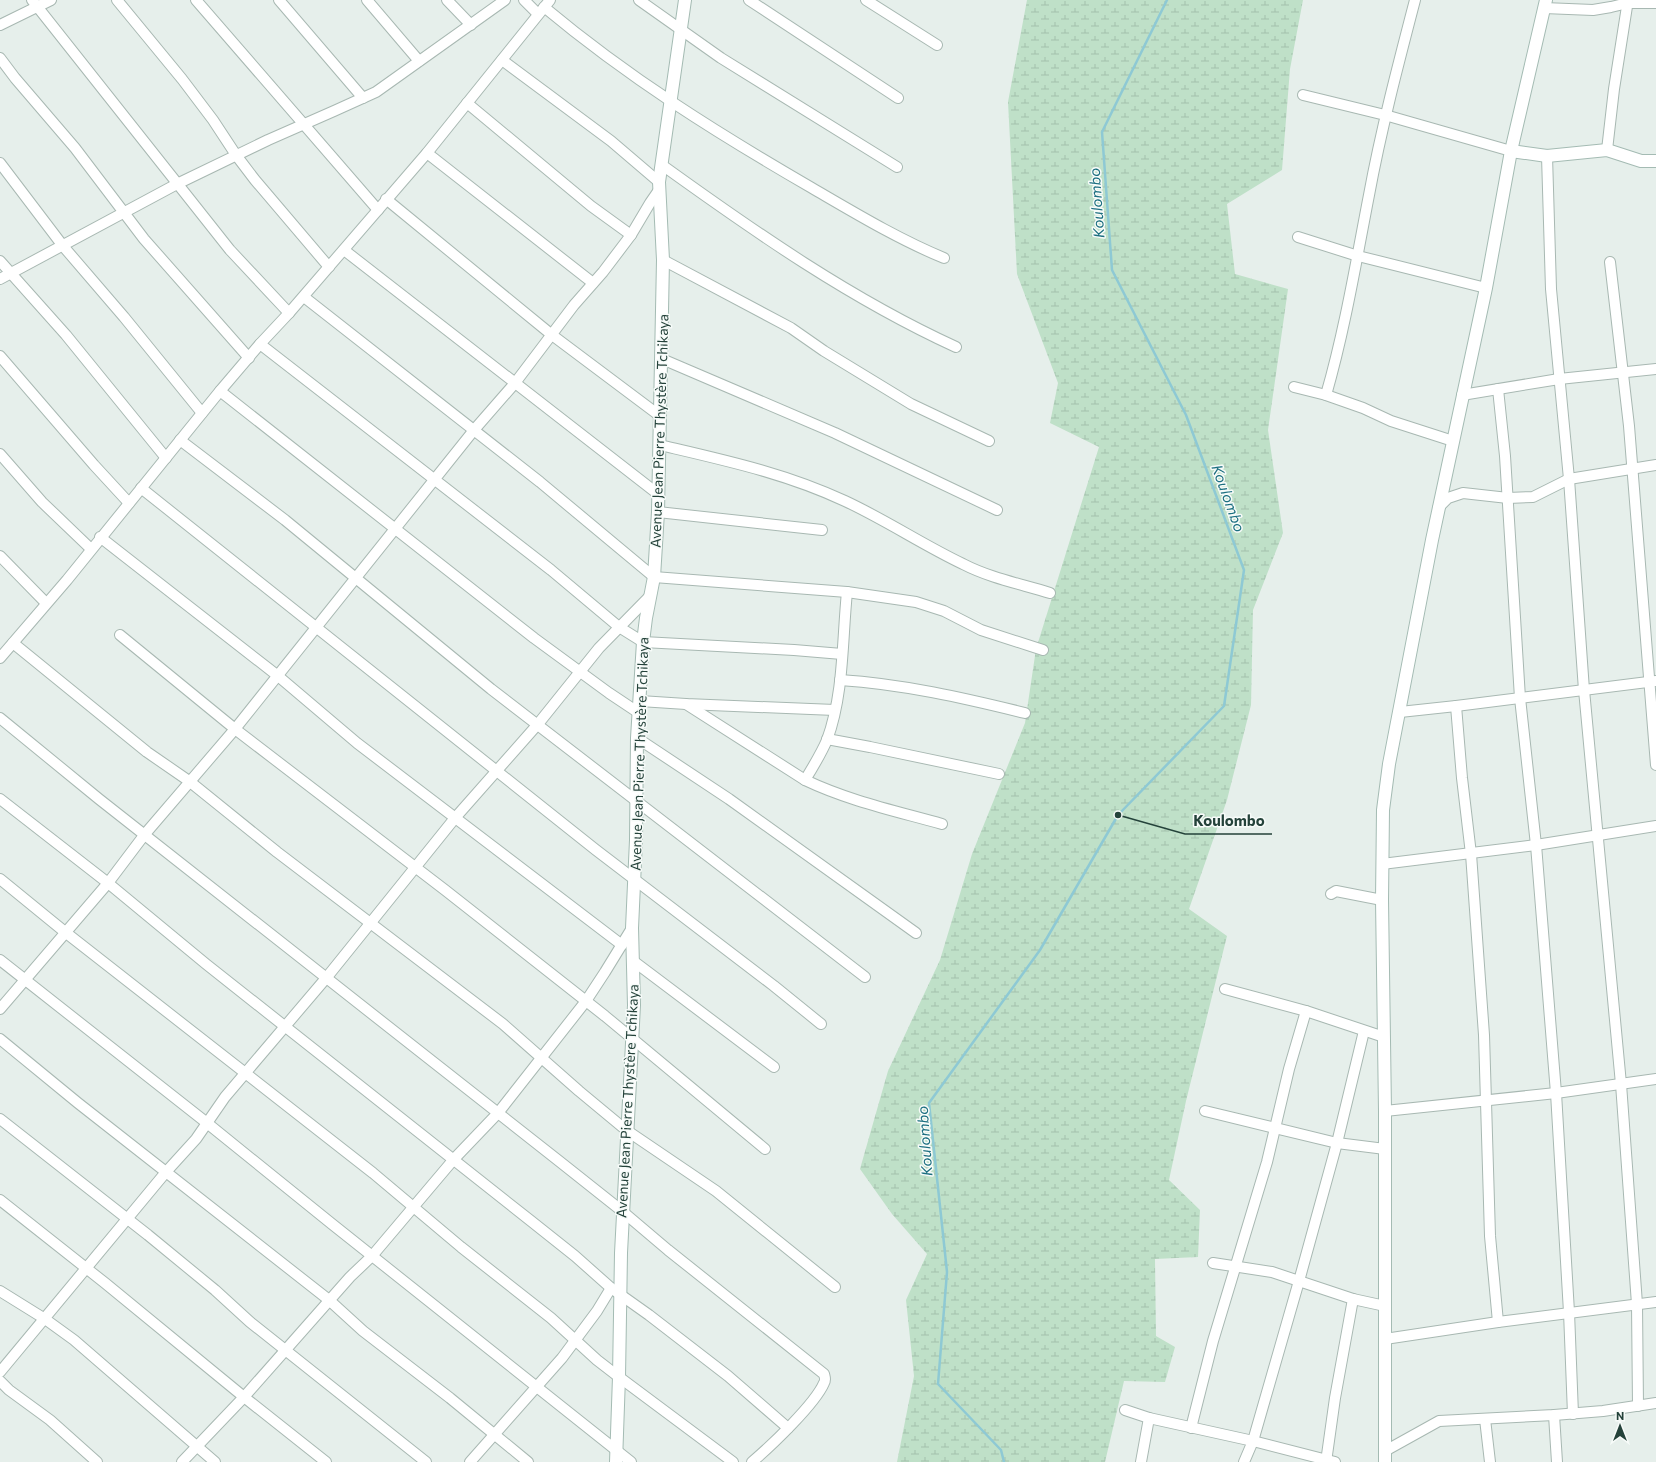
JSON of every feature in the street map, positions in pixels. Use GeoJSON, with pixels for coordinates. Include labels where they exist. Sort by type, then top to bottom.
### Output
{"type":"FeatureCollection","features":[{"type":"Feature","properties":{"kind":"street"},"geometry":{"type":"LineString","coordinates":[[0,25],[35,3],[51,0]]}},
{"type":"Feature","properties":{"kind":"street"},"geometry":{"type":"LineString","coordinates":[[117,0],[182,79],[255,180],[329,267]]}},
{"type":"Feature","properties":{"kind":"street"},"geometry":{"type":"LineString","coordinates":[[196,0],[378,210]]}},
{"type":"Feature","properties":{"kind":"street"},"geometry":{"type":"LineString","coordinates":[[279,0],[363,98]]}},
{"type":"Feature","properties":{"kind":"street"},"geometry":{"type":"LineString","coordinates":[[367,0],[419,60]]}},
{"type":"Feature","properties":{"kind":"street"},"geometry":{"type":"LineString","coordinates":[[447,0],[471,25]]}},
{"type":"Feature","properties":{"kind":"street"},"geometry":{"type":"LineString","coordinates":[[0,279],[177,184],[236,155],[363,98],[395,79],[419,60],[505,0]]}},
{"type":"Feature","properties":{"kind":"street"},"geometry":{"type":"LineString","coordinates":[[524,0],[544,7],[615,63],[709,127],[904,240],[944,258]]}},
{"type":"Feature","properties":{"kind":"street"},"geometry":{"type":"LineString","coordinates":[[639,0],[732,65],[897,167]]}},
{"type":"Feature","properties":{"kind":"street","name":"Avenue Jean Pierre Thystère Tchikaya"},"geometry":{"type":"LineString","coordinates":[[616,1456],[619,1377],[615,1292],[622,1211],[634,1004],[632,928],[637,738],[643,642],[654,577],[658,512],[663,260],[659,186],[680,30],[686,0]]}},
{"type":"Feature","properties":{"kind":"street"},"geometry":{"type":"LineString","coordinates":[[749,0],[898,98]]}},
{"type":"Feature","properties":{"kind":"street"},"geometry":{"type":"LineString","coordinates":[[866,0],[937,46]]}},
{"type":"Feature","properties":{"kind":"street"},"geometry":{"type":"LineString","coordinates":[[1326,395],[1338,353],[1385,115],[1415,0]]}},
{"type":"Feature","properties":{"kind":"street"},"geometry":{"type":"LineString","coordinates":[[1607,150],[1614,90],[1628,1]]}},
{"type":"Feature","properties":{"kind":"street"},"geometry":{"type":"LineString","coordinates":[[1385,1456],[1385,1111],[1382,864],[1383,810],[1389,764],[1438,508],[1486,288],[1511,151],[1545,4],[1593,10],[1610,7],[1628,1],[1656,3]]}},
{"type":"Feature","properties":{"kind":"street"},"geometry":{"type":"LineString","coordinates":[[35,3],[230,250],[289,313]]}},
{"type":"Feature","properties":{"kind":"street"},"geometry":{"type":"LineString","coordinates":[[1,653],[13,644],[220,391],[260,344],[304,297],[386,199],[427,153],[544,7]]}},
{"type":"Feature","properties":{"kind":"street"},"geometry":{"type":"LineString","coordinates":[[0,58],[14,78],[74,148],[144,239],[249,358]]}},
{"type":"Feature","properties":{"kind":"street"},"geometry":{"type":"LineString","coordinates":[[0,1009],[108,883],[145,834],[189,781],[235,729],[474,430],[515,383],[631,235],[659,186],[611,141],[502,60]]}},
{"type":"Feature","properties":{"kind":"street"},"geometry":{"type":"LineString","coordinates":[[1303,95],[1385,115],[1511,151],[1547,156],[1607,150],[1641,161],[1656,161]]}},
{"type":"Feature","properties":{"kind":"street"},"geometry":{"type":"LineString","coordinates":[[467,102],[573,192],[631,235]]}},
{"type":"Feature","properties":{"kind":"street"},"geometry":{"type":"LineString","coordinates":[[427,153],[593,283]]}},
{"type":"Feature","properties":{"kind":"street"},"geometry":{"type":"LineString","coordinates":[[1547,156],[1550,289],[1569,479],[1584,690],[1621,1084],[1637,1304],[1638,1406]]}},
{"type":"Feature","properties":{"kind":"street"},"geometry":{"type":"LineString","coordinates":[[0,163],[63,246],[124,317],[202,413]]}},
{"type":"Feature","properties":{"kind":"street"},"geometry":{"type":"LineString","coordinates":[[662,165],[740,221],[815,269],[912,327],[956,347]]}},
{"type":"Feature","properties":{"kind":"street"},"geometry":{"type":"LineString","coordinates":[[386,199],[552,335],[660,416]]}},
{"type":"Feature","properties":{"kind":"street"},"geometry":{"type":"LineString","coordinates":[[1298,237],[1358,256],[1486,288]]}},
{"type":"Feature","properties":{"kind":"street"},"geometry":{"type":"LineString","coordinates":[[344,250],[658,494]]}},
{"type":"Feature","properties":{"kind":"street"},"geometry":{"type":"LineString","coordinates":[[0,260],[66,335],[166,458]]}},
{"type":"Feature","properties":{"kind":"street"},"geometry":{"type":"LineString","coordinates":[[663,260],[791,328],[824,351],[911,404],[989,441]]}},
{"type":"Feature","properties":{"kind":"street"},"geometry":{"type":"LineString","coordinates":[[1610,262],[1628,426],[1652,682],[1656,765]]}},
{"type":"Feature","properties":{"kind":"street"},"geometry":{"type":"LineString","coordinates":[[304,297],[582,516],[654,577],[847,592],[880,596],[929,605],[981,630],[1043,650]]}},
{"type":"Feature","properties":{"kind":"street"},"geometry":{"type":"LineString","coordinates":[[260,344],[551,570],[619,627],[643,642],[842,654]]}},
{"type":"Feature","properties":{"kind":"street"},"geometry":{"type":"LineString","coordinates":[[0,356],[94,465],[129,503]]}},
{"type":"Feature","properties":{"kind":"street"},"geometry":{"type":"LineString","coordinates":[[662,360],[835,433],[997,510]]}},
{"type":"Feature","properties":{"kind":"street"},"geometry":{"type":"LineString","coordinates":[[1462,395],[1559,379],[1656,369]]}},
{"type":"Feature","properties":{"kind":"street"},"geometry":{"type":"LineString","coordinates":[[1294,387],[1326,395],[1363,408],[1391,421],[1452,440]]}},
{"type":"Feature","properties":{"kind":"street"},"geometry":{"type":"LineString","coordinates":[[1498,389],[1508,498],[1520,698],[1536,845],[1556,1093],[1569,1312],[1573,1414]]}},
{"type":"Feature","properties":{"kind":"street"},"geometry":{"type":"LineString","coordinates":[[220,391],[534,638],[579,671],[639,707],[686,704],[835,710]]}},
{"type":"Feature","properties":{"kind":"street"},"geometry":{"type":"LineString","coordinates":[[180,440],[285,520],[491,689],[865,977]]}},
{"type":"Feature","properties":{"kind":"street"},"geometry":{"type":"LineString","coordinates":[[660,445],[762,469],[783,476],[845,501],[964,565],[986,574],[1050,593]]}},
{"type":"Feature","properties":{"kind":"street"},"geometry":{"type":"LineString","coordinates":[[0,454],[42,502],[91,549]]}},
{"type":"Feature","properties":{"kind":"street"},"geometry":{"type":"LineString","coordinates":[[1438,508],[1448,498],[1462,493],[1508,498],[1533,497],[1569,479],[1656,465]]}},
{"type":"Feature","properties":{"kind":"street"},"geometry":{"type":"LineString","coordinates":[[141,488],[634,879],[821,1024]]}},
{"type":"Feature","properties":{"kind":"street"},"geometry":{"type":"LineString","coordinates":[[658,512],[822,530]]}},
{"type":"Feature","properties":{"kind":"street"},"geometry":{"type":"LineString","coordinates":[[100,537],[278,676],[357,742],[622,945]]}},
{"type":"Feature","properties":{"kind":"street"},"geometry":{"type":"LineString","coordinates":[[0,556],[46,603]]}},
{"type":"Feature","properties":{"kind":"street"},"geometry":{"type":"LineString","coordinates":[[805,780],[815,765],[827,739],[835,710],[840,680],[847,592]]}},
{"type":"Feature","properties":{"kind":"street"},"geometry":{"type":"LineString","coordinates":[[0,1372],[46,1319],[166,1172],[192,1144],[225,1097],[285,1025],[327,978],[455,818],[538,724],[579,671],[619,627],[651,595]]}},
{"type":"Feature","properties":{"kind":"street"},"geometry":{"type":"LineString","coordinates":[[120,635],[235,729],[445,890],[586,1001],[765,1149]]}},
{"type":"Feature","properties":{"kind":"street"},"geometry":{"type":"LineString","coordinates":[[13,644],[147,752],[189,781],[276,852],[503,1024],[626,1130],[716,1191],[835,1286]]}},
{"type":"Feature","properties":{"kind":"street"},"geometry":{"type":"LineString","coordinates":[[840,680],[900,686],[954,696],[1025,713]]}},
{"type":"Feature","properties":{"kind":"street"},"geometry":{"type":"LineString","coordinates":[[1400,712],[1652,682]]}},
{"type":"Feature","properties":{"kind":"street"},"geometry":{"type":"LineString","coordinates":[[686,704],[805,780],[852,799],[942,824]]}},
{"type":"Feature","properties":{"kind":"street"},"geometry":{"type":"LineString","coordinates":[[1456,706],[1462,778],[1471,854],[1484,1035],[1490,1236],[1498,1322]]}},
{"type":"Feature","properties":{"kind":"street"},"geometry":{"type":"LineString","coordinates":[[0,718],[99,799],[622,1211],[668,1250],[824,1374],[826,1379],[821,1390],[810,1404],[788,1428],[752,1462]]}},
{"type":"Feature","properties":{"kind":"street"},"geometry":{"type":"LineString","coordinates":[[637,738],[730,799],[916,933]]}},
{"type":"Feature","properties":{"kind":"street"},"geometry":{"type":"LineString","coordinates":[[827,739],[999,774]]}},
{"type":"Feature","properties":{"kind":"street"},"geometry":{"type":"LineString","coordinates":[[0,799],[108,883],[206,964],[454,1159],[575,1256],[615,1292],[655,1320],[728,1376],[788,1428]]}},
{"type":"Feature","properties":{"kind":"street"},"geometry":{"type":"LineString","coordinates":[[1382,864],[1536,845],[1656,826]]}},
{"type":"Feature","properties":{"kind":"street"},"geometry":{"type":"LineString","coordinates":[[0,879],[414,1207],[461,1248],[539,1308],[619,1377],[733,1462]]}},
{"type":"Feature","properties":{"kind":"street"},"geometry":{"type":"LineString","coordinates":[[1331,894],[1336,891],[1382,900]]}},
{"type":"Feature","properties":{"kind":"street"},"geometry":{"type":"LineString","coordinates":[[182,1462],[244,1397],[329,1300],[372,1256],[454,1159],[498,1113],[586,1001],[632,928]]}},
{"type":"Feature","properties":{"kind":"street"},"geometry":{"type":"LineString","coordinates":[[0,960],[207,1123],[537,1388],[616,1456],[631,1462]]}},
{"type":"Feature","properties":{"kind":"street"},"geometry":{"type":"LineString","coordinates":[[632,960],[774,1066]]}},
{"type":"Feature","properties":{"kind":"street"},"geometry":{"type":"LineString","coordinates":[[1225,990],[1306,1011],[1384,1037]]}},
{"type":"Feature","properties":{"kind":"street"},"geometry":{"type":"LineString","coordinates":[[1191,1428],[1202,1381],[1267,1162],[1289,1068],[1306,1011]]}},
{"type":"Feature","properties":{"kind":"street"},"geometry":{"type":"LineString","coordinates":[[1244,1462],[1253,1441],[1300,1281],[1337,1143],[1364,1031]]}},
{"type":"Feature","properties":{"kind":"street"},"geometry":{"type":"LineString","coordinates":[[0,1039],[329,1300],[364,1331],[444,1393],[528,1462]]}},
{"type":"Feature","properties":{"kind":"street"},"geometry":{"type":"LineString","coordinates":[[1385,1111],[1556,1093],[1656,1079]]}},
{"type":"Feature","properties":{"kind":"street"},"geometry":{"type":"LineString","coordinates":[[1205,1111],[1337,1143],[1385,1149]]}},
{"type":"Feature","properties":{"kind":"street"},"geometry":{"type":"LineString","coordinates":[[0,1119],[209,1285],[285,1350],[426,1462]]}},
{"type":"Feature","properties":{"kind":"street"},"geometry":{"type":"LineString","coordinates":[[0,1200],[87,1268],[244,1397],[326,1462]]}},
{"type":"Feature","properties":{"kind":"street"},"geometry":{"type":"LineString","coordinates":[[1213,1262],[1272,1272],[1353,1299],[1385,1306]]}},
{"type":"Feature","properties":{"kind":"street"},"geometry":{"type":"LineString","coordinates":[[0,1291],[46,1319],[74,1340],[215,1462]]}},
{"type":"Feature","properties":{"kind":"street"},"geometry":{"type":"LineString","coordinates":[[470,1462],[493,1434],[537,1388],[562,1358],[597,1311],[615,1292]]}},
{"type":"Feature","properties":{"kind":"street"},"geometry":{"type":"LineString","coordinates":[[1125,1410],[1149,1418],[1253,1441],[1329,1461],[1339,1374],[1353,1299]]}},
{"type":"Feature","properties":{"kind":"street"},"geometry":{"type":"LineString","coordinates":[[1385,1339],[1569,1312],[1656,1302]]}},
{"type":"Feature","properties":{"kind":"street"},"geometry":{"type":"LineString","coordinates":[[0,1381],[9,1390],[50,1420],[97,1462]]}},
{"type":"Feature","properties":{"kind":"street"},"geometry":{"type":"LineString","coordinates":[[1385,1456],[1437,1421],[1573,1414],[1656,1403]]}},
{"type":"Feature","properties":{"kind":"street"},"geometry":{"type":"LineString","coordinates":[[1554,1415],[1557,1462]]}},
{"type":"Feature","properties":{"kind":"street"},"geometry":{"type":"LineString","coordinates":[[1141,1462],[1149,1418]]}},
{"type":"Feature","properties":{"kind":"street"},"geometry":{"type":"LineString","coordinates":[[1485,1419],[1490,1462]]}},
{"type":"Feature","properties":{"kind":"green space"},"geometry":{"type":"Polygon","coordinates":[[[1027,0],[1303,0],[1290,69],[1282,170],[1227,204],[1235,274],[1288,289],[1268,430],[1283,533],[1253,610],[1251,705],[1227,800],[1189,909],[1227,936],[1186,1101],[1169,1180],[1200,1210],[1198,1257],[1155,1259],[1156,1336],[1175,1347],[1165,1382],[1124,1381],[1105,1462],[897,1462],[914,1376],[906,1300],[927,1254],[892,1214],[860,1169],[888,1071],[940,960],[972,854],[1025,723],[1036,649],[1099,447],[1050,423],[1058,383],[1017,274],[1008,102],[1027,0]]]}},
{"type":"Feature","properties":{"kind":"waterway","name":"Koulombo"},"geometry":{"type":"LineString","coordinates":[[1004,1462],[1001,1450],[938,1384],[947,1272],[929,1103],[1040,950],[1118,815],[1224,706],[1244,570],[1186,415],[1112,270],[1102,132],[1167,0]]}},
{"type":"Feature","properties":{"kind":"place","name":"Koulombo"},"geometry":{"type":"Point","coordinates":[1118,815]}}]}
